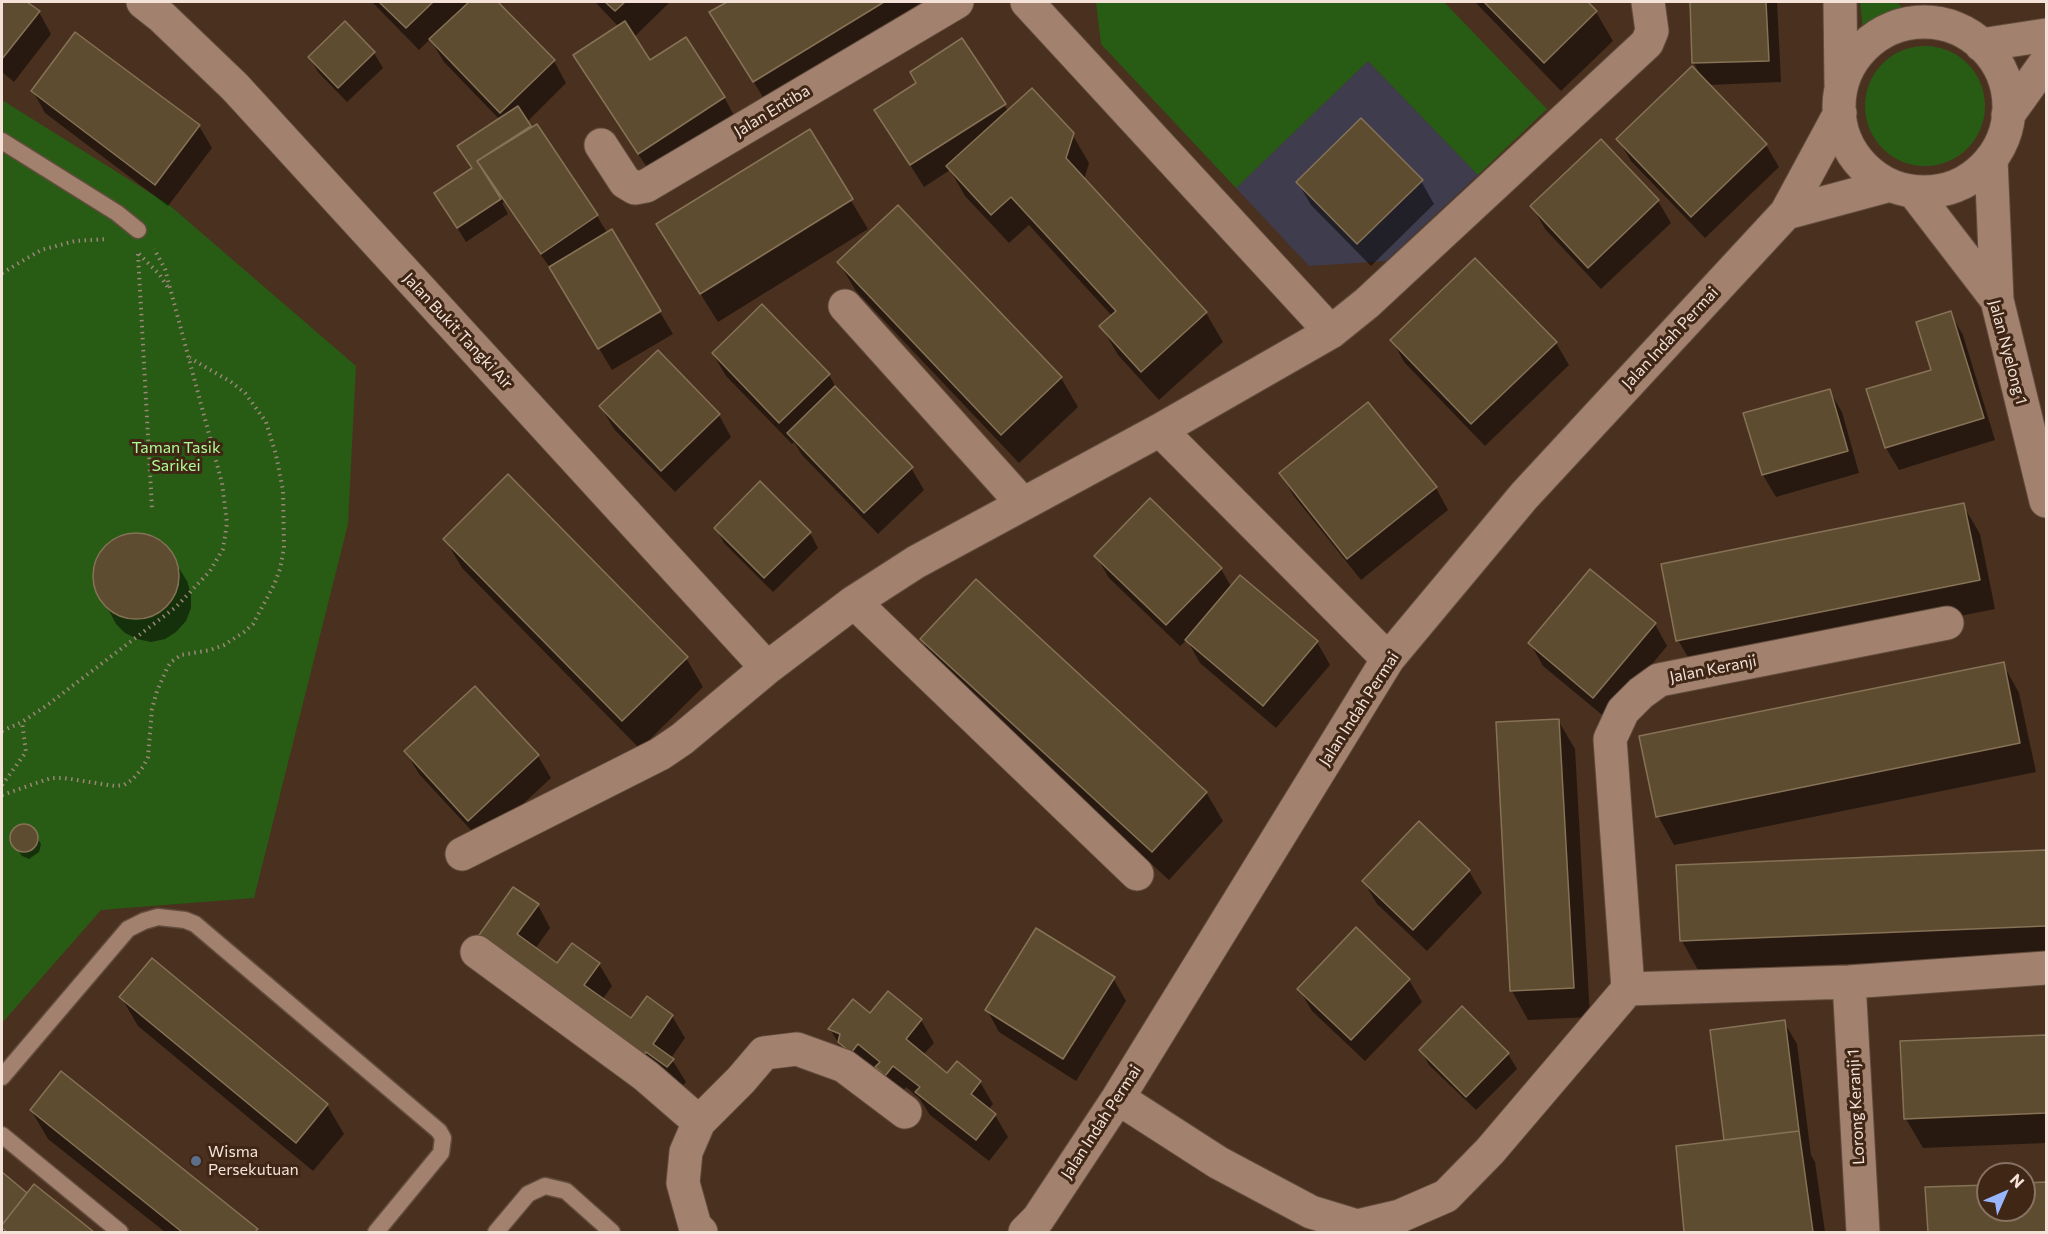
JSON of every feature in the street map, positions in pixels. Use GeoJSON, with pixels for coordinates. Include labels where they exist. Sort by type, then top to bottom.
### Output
{"type":"FeatureCollection","features":[{"type":"Feature","properties":{"kind":"street","name":"Jalan Entiba"},"geometry":{"type":"LineString","coordinates":[[601,145],[625,182],[635,188],[646,186],[957,2]]}},
{"type":"Feature","properties":{"kind":"street"},"geometry":{"type":"LineString","coordinates":[[1027,2],[1330,332]]}},
{"type":"Feature","properties":{"kind":"street"},"geometry":{"type":"LineString","coordinates":[[462,854],[660,754],[854,602],[916,562],[1160,430],[1330,332],[1366,303],[1647,43],[1652,31],[1648,2]]}},
{"type":"Feature","properties":{"kind":"street"},"geometry":{"type":"LineString","coordinates":[[1840,2],[1842,130],[1852,153],[1869,172],[1902,189]]}},
{"type":"Feature","properties":{"kind":"street"},"geometry":{"type":"LineString","coordinates":[[1921,2],[1944,25]]}},
{"type":"Feature","properties":{"kind":"street","name":"Jalan Bukit Tangki Air"},"geometry":{"type":"LineString","coordinates":[[161,7],[767,668]]}},
{"type":"Feature","properties":{"kind":"street"},"geometry":{"type":"LineString","coordinates":[[1786,213],[1902,189],[1939,192],[1962,184],[1984,169],[1999,148],[2008,124],[2009,98],[2002,73],[1988,51],[1968,34],[1944,25],[1918,22],[1892,28],[1871,40],[1854,58],[1843,81],[1840,104]]}},
{"type":"Feature","properties":{"kind":"street"},"geometry":{"type":"LineString","coordinates":[[1981,45],[2046,34]]}},
{"type":"Feature","properties":{"kind":"street"},"geometry":{"type":"LineString","coordinates":[[2008,115],[2046,62]]}},
{"type":"Feature","properties":{"kind":"street","name":"Jalan Indah Permai"},"geometry":{"type":"LineString","coordinates":[[1025,1233],[1038,1219],[1118,1098],[1388,659],[1524,496],[1786,213],[1840,104]]}},
{"type":"Feature","properties":{"kind":"street"},"geometry":{"type":"LineString","coordinates":[[1991,159],[1997,300]]}},
{"type":"Feature","properties":{"kind":"street","name":"Jalan Nyelong 1"},"geometry":{"type":"LineString","coordinates":[[1902,189],[1997,300],[2046,501]]}},
{"type":"Feature","properties":{"kind":"street"},"geometry":{"type":"LineString","coordinates":[[845,306],[1023,504]]}},
{"type":"Feature","properties":{"kind":"street"},"geometry":{"type":"LineString","coordinates":[[1160,430],[1388,659]]}},
{"type":"Feature","properties":{"kind":"street"},"geometry":{"type":"LineString","coordinates":[[854,602],[1137,874]]}},
{"type":"Feature","properties":{"kind":"street","name":"Jalan Keranji"},"geometry":{"type":"LineString","coordinates":[[1628,988],[1610,739],[1623,711],[1641,693],[1659,680],[1947,623]]}},
{"type":"Feature","properties":{"kind":"street"},"geometry":{"type":"LineString","coordinates":[[477,952],[646,1077],[699,1122]]}},
{"type":"Feature","properties":{"kind":"street"},"geometry":{"type":"LineString","coordinates":[[1118,1098],[1219,1163],[1311,1212],[1357,1226],[1400,1216],[1446,1196],[1490,1151],[1628,988],[1849,982],[2046,968]]}},
{"type":"Feature","properties":{"kind":"street","name":"Lorong Keranji 1"},"geometry":{"type":"LineString","coordinates":[[1849,982],[1863,1233]]}},
{"type":"Feature","properties":{"kind":"street"},"geometry":{"type":"LineString","coordinates":[[701,1233],[695,1226],[683,1183],[686,1152],[699,1122],[764,1053],[797,1049],[844,1066],[905,1112]]}},
{"type":"Feature","properties":{"kind":"lane"},"geometry":{"type":"LineString","coordinates":[[2,141],[117,213],[138,230]]}},
{"type":"Feature","properties":{"kind":"lane"},"geometry":{"type":"LineString","coordinates":[[2,1077],[128,929],[158,917],[185,920],[195,924],[439,1131],[443,1138],[441,1153],[376,1233]]}},
{"type":"Feature","properties":{"kind":"lane"},"geometry":{"type":"LineString","coordinates":[[2,1135],[120,1233]]}},
{"type":"Feature","properties":{"kind":"lane"},"geometry":{"type":"LineString","coordinates":[[496,1233],[528,1194],[545,1186],[566,1191],[612,1233]]}},
{"type":"Feature","properties":{"kind":"path"},"geometry":{"type":"LineString","coordinates":[[2,731],[22,722],[46,706],[176,606],[210,571],[223,549],[227,523],[224,494],[190,358],[165,269],[153,248],[138,230]]}},
{"type":"Feature","properties":{"kind":"path"},"geometry":{"type":"LineString","coordinates":[[2,273],[41,250],[75,241],[109,239]]}},
{"type":"Feature","properties":{"kind":"path"},"geometry":{"type":"LineString","coordinates":[[152,509],[138,253],[159,274],[173,295]]}},
{"type":"Feature","properties":{"kind":"path"},"geometry":{"type":"LineString","coordinates":[[2,795],[51,778],[115,786],[124,785],[133,779],[143,767],[147,757],[152,709],[167,668],[181,655],[224,645],[244,632],[254,624],[274,585],[284,548],[283,499],[276,455],[266,422],[245,393],[190,358]]}},
{"type":"Feature","properties":{"kind":"path"},"geometry":{"type":"LineString","coordinates":[[2,785],[26,752],[22,722]]}},
{"type":"Feature","properties":{"kind":"shaded area"},"geometry":{"type":"Polygon","coordinates":[[[1368,61],[1478,175],[1386,261],[1309,266],[1236,188],[1368,61]]]}},
{"type":"Feature","properties":{"kind":"green space"},"geometry":{"type":"Polygon","coordinates":[[[1096,2],[1444,2],[1547,109],[1478,175],[1368,61],[1236,188],[1101,44],[1096,2]]]}},
{"type":"Feature","properties":{"kind":"green space"},"geometry":{"type":"Polygon","coordinates":[[[1860,2],[1897,2],[1904,9],[1863,30],[1860,2]]]}},
{"type":"Feature","properties":{"kind":"green space"},"geometry":{"type":"Polygon","coordinates":[[[1925,46],[1948,50],[1968,63],[1981,83],[1985,106],[1981,129],[1968,149],[1948,162],[1925,166],[1902,162],[1882,149],[1869,129],[1865,106],[1869,83],[1882,63],[1902,50],[1925,46]]]}},
{"type":"Feature","properties":{"kind":"green space","name":"Taman Tasik Sarikei"},"geometry":{"type":"Polygon","coordinates":[[[2,100],[168,204],[356,366],[348,524],[254,898],[101,910],[2,1023],[2,100]]]}},
{"type":"Feature","properties":{"kind":"building"},"geometry":{"type":"Polygon","coordinates":[[[2,2],[27,2],[40,11],[2,59],[2,2]]]}},
{"type":"Feature","properties":{"kind":"building"},"geometry":{"type":"Polygon","coordinates":[[[379,2],[433,2],[406,28],[379,2]]]}},
{"type":"Feature","properties":{"kind":"building"},"geometry":{"type":"Polygon","coordinates":[[[469,2],[498,2],[555,60],[500,113],[429,39],[469,2]]]}},
{"type":"Feature","properties":{"kind":"building"},"geometry":{"type":"Polygon","coordinates":[[[605,2],[625,2],[615,11],[605,2]]]}},
{"type":"Feature","properties":{"kind":"building"},"geometry":{"type":"Polygon","coordinates":[[[727,2],[884,2],[753,82],[709,12],[727,2]]]}},
{"type":"Feature","properties":{"kind":"building"},"geometry":{"type":"Polygon","coordinates":[[[1484,2],[1588,2],[1597,11],[1544,63],[1484,2]]]}},
{"type":"Feature","properties":{"kind":"building"},"geometry":{"type":"Polygon","coordinates":[[[1690,2],[1766,2],[1769,61],[1692,63],[1690,2]]]}},
{"type":"Feature","properties":{"kind":"building"},"geometry":{"type":"Polygon","coordinates":[[[345,21],[375,52],[338,88],[308,57],[345,21]]]}},
{"type":"Feature","properties":{"kind":"building"},"geometry":{"type":"Polygon","coordinates":[[[625,21],[650,60],[686,37],[725,97],[638,154],[573,55],[625,21]]]}},
{"type":"Feature","properties":{"kind":"building"},"geometry":{"type":"Polygon","coordinates":[[[75,32],[200,125],[155,185],[31,91],[75,32]]]}},
{"type":"Feature","properties":{"kind":"building"},"geometry":{"type":"Polygon","coordinates":[[[962,38],[1006,104],[910,165],[874,110],[916,83],[910,72],[962,38]]]}},
{"type":"Feature","properties":{"kind":"building"},"geometry":{"type":"Polygon","coordinates":[[[1692,66],[1767,144],[1691,217],[1616,139],[1692,66]]]}},
{"type":"Feature","properties":{"kind":"building"},"geometry":{"type":"Polygon","coordinates":[[[1032,88],[1074,133],[1066,158],[1207,312],[1141,372],[1099,326],[1116,311],[1011,197],[991,215],[946,166],[1032,88]]]}},
{"type":"Feature","properties":{"kind":"building"},"geometry":{"type":"Polygon","coordinates":[[[518,106],[531,126],[477,161],[501,199],[457,228],[434,193],[472,168],[457,146],[518,106]]]}},
{"type":"Feature","properties":{"kind":"building"},"geometry":{"type":"Polygon","coordinates":[[[1361,118],[1423,180],[1357,244],[1296,182],[1361,118]]]}},
{"type":"Feature","properties":{"kind":"building"},"geometry":{"type":"Polygon","coordinates":[[[537,124],[598,215],[541,254],[477,161],[537,124]]]}},
{"type":"Feature","properties":{"kind":"building"},"geometry":{"type":"Polygon","coordinates":[[[810,129],[853,199],[700,294],[656,224],[810,129]]]}},
{"type":"Feature","properties":{"kind":"building"},"geometry":{"type":"Polygon","coordinates":[[[1601,139],[1659,200],[1588,268],[1530,206],[1601,139]]]}},
{"type":"Feature","properties":{"kind":"building"},"geometry":{"type":"Polygon","coordinates":[[[898,205],[1062,377],[1001,435],[837,262],[898,205]]]}},
{"type":"Feature","properties":{"kind":"building"},"geometry":{"type":"Polygon","coordinates":[[[612,229],[661,311],[598,349],[549,267],[612,229]]]}},
{"type":"Feature","properties":{"kind":"building"},"geometry":{"type":"Polygon","coordinates":[[[1475,258],[1557,342],[1471,424],[1390,340],[1475,258]]]}},
{"type":"Feature","properties":{"kind":"building"},"geometry":{"type":"Polygon","coordinates":[[[762,304],[830,374],[779,423],[712,353],[762,304]]]}},
{"type":"Feature","properties":{"kind":"building"},"geometry":{"type":"Polygon","coordinates":[[[1951,311],[1984,418],[1885,448],[1866,389],[1931,370],[1916,322],[1951,311]]]}},
{"type":"Feature","properties":{"kind":"building"},"geometry":{"type":"Polygon","coordinates":[[[658,350],[720,414],[661,471],[599,406],[658,350]]]}},
{"type":"Feature","properties":{"kind":"building"},"geometry":{"type":"Polygon","coordinates":[[[835,386],[913,467],[864,513],[787,433],[835,386]]]}},
{"type":"Feature","properties":{"kind":"building"},"geometry":{"type":"Polygon","coordinates":[[[1830,389],[1848,451],[1762,475],[1743,413],[1830,389]]]}},
{"type":"Feature","properties":{"kind":"building"},"geometry":{"type":"Polygon","coordinates":[[[1368,402],[1437,487],[1347,559],[1279,473],[1368,402]]]}},
{"type":"Feature","properties":{"kind":"building"},"geometry":{"type":"Polygon","coordinates":[[[508,474],[688,657],[622,721],[443,539],[508,474]]]}},
{"type":"Feature","properties":{"kind":"building"},"geometry":{"type":"Polygon","coordinates":[[[760,481],[811,532],[764,578],[714,528],[760,481]]]}},
{"type":"Feature","properties":{"kind":"building"},"geometry":{"type":"Polygon","coordinates":[[[1150,498],[1222,568],[1166,625],[1094,556],[1150,498]]]}},
{"type":"Feature","properties":{"kind":"building"},"geometry":{"type":"Polygon","coordinates":[[[1964,503],[1980,580],[1676,641],[1661,564],[1964,503]]]}},
{"type":"Feature","properties":{"kind":"building"},"geometry":{"type":"Polygon","coordinates":[[[136,533],[160,540],[172,552],[179,576],[172,600],[160,612],[136,619],[112,612],[100,600],[93,576],[100,552],[112,540],[136,533]]]}},
{"type":"Feature","properties":{"kind":"building"},"geometry":{"type":"Polygon","coordinates":[[[1590,569],[1656,623],[1593,698],[1528,643],[1590,569]]]}},
{"type":"Feature","properties":{"kind":"building"},"geometry":{"type":"Polygon","coordinates":[[[1240,575],[1318,641],[1263,706],[1185,640],[1240,575]]]}},
{"type":"Feature","properties":{"kind":"building"},"geometry":{"type":"Polygon","coordinates":[[[976,579],[1207,792],[1152,852],[920,639],[976,579]]]}},
{"type":"Feature","properties":{"kind":"building"},"geometry":{"type":"Polygon","coordinates":[[[2004,662],[2020,743],[1656,817],[1639,736],[2004,662]]]}},
{"type":"Feature","properties":{"kind":"building"},"geometry":{"type":"Polygon","coordinates":[[[475,686],[539,755],[468,821],[404,751],[475,686]]]}},
{"type":"Feature","properties":{"kind":"building"},"geometry":{"type":"Polygon","coordinates":[[[1559,719],[1574,988],[1510,991],[1496,722],[1559,719]]]}},
{"type":"Feature","properties":{"kind":"building"},"geometry":{"type":"Polygon","coordinates":[[[1419,821],[1470,870],[1413,930],[1362,881],[1419,821]]]}},
{"type":"Feature","properties":{"kind":"building"},"geometry":{"type":"Polygon","coordinates":[[[24,824],[34,828],[38,838],[34,848],[24,852],[14,848],[10,838],[14,828],[24,824]]]}},
{"type":"Feature","properties":{"kind":"building"},"geometry":{"type":"Polygon","coordinates":[[[2046,850],[2046,926],[1680,941],[1676,865],[2046,850]]]}},
{"type":"Feature","properties":{"kind":"building"},"geometry":{"type":"Polygon","coordinates":[[[513,887],[539,904],[517,934],[557,963],[572,943],[600,963],[584,985],[631,1018],[647,996],[673,1015],[653,1044],[674,1059],[667,1067],[646,1052],[640,1061],[472,945],[513,887]]]}},
{"type":"Feature","properties":{"kind":"building"},"geometry":{"type":"Polygon","coordinates":[[[1356,927],[1410,979],[1351,1040],[1297,989],[1356,927]]]}},
{"type":"Feature","properties":{"kind":"building"},"geometry":{"type":"Polygon","coordinates":[[[1036,928],[1115,977],[1063,1059],[985,1010],[1036,928]]]}},
{"type":"Feature","properties":{"kind":"building"},"geometry":{"type":"Polygon","coordinates":[[[152,958],[328,1104],[296,1143],[119,997],[152,958]]]}},
{"type":"Feature","properties":{"kind":"building"},"geometry":{"type":"Polygon","coordinates":[[[888,991],[922,1019],[906,1039],[947,1073],[957,1061],[981,1081],[971,1094],[996,1114],[976,1140],[915,1092],[920,1087],[893,1066],[885,1076],[875,1067],[880,1062],[858,1044],[851,1053],[838,1042],[840,1034],[828,1029],[853,999],[870,1013],[888,991]]]}},
{"type":"Feature","properties":{"kind":"building"},"geometry":{"type":"Polygon","coordinates":[[[1462,1006],[1509,1053],[1466,1097],[1419,1050],[1462,1006]]]}},
{"type":"Feature","properties":{"kind":"building"},"geometry":{"type":"Polygon","coordinates":[[[1785,1020],[1799,1131],[1724,1140],[1710,1030],[1785,1020]]]}},
{"type":"Feature","properties":{"kind":"building"},"geometry":{"type":"Polygon","coordinates":[[[2046,1035],[2046,1113],[1904,1119],[1900,1041],[2046,1035]]]}},
{"type":"Feature","properties":{"kind":"building"},"geometry":{"type":"Polygon","coordinates":[[[61,1071],[258,1229],[255,1232],[182,1232],[30,1110],[61,1071]]]}},
{"type":"Feature","properties":{"kind":"building"},"geometry":{"type":"Polygon","coordinates":[[[1799,1131],[1813,1232],[1684,1232],[1676,1146],[1799,1131]]]}},
{"type":"Feature","properties":{"kind":"building"},"geometry":{"type":"Polygon","coordinates":[[[2,1172],[27,1193],[2,1225],[2,1172]]]}},
{"type":"Feature","properties":{"kind":"building"},"geometry":{"type":"Polygon","coordinates":[[[2036,1182],[2046,1182],[2046,1232],[1928,1232],[1925,1187],[1976,1185],[1976,1222],[2036,1222],[2036,1182]]]}},
{"type":"Feature","properties":{"kind":"building"},"geometry":{"type":"Polygon","coordinates":[[[34,1184],[94,1232],[7,1232],[2,1228],[34,1184]]]}},
{"type":"Feature","properties":{"kind":"place","name":"Wisma Persekutuan"},"geometry":{"type":"Point","coordinates":[196,1161]}}]}
